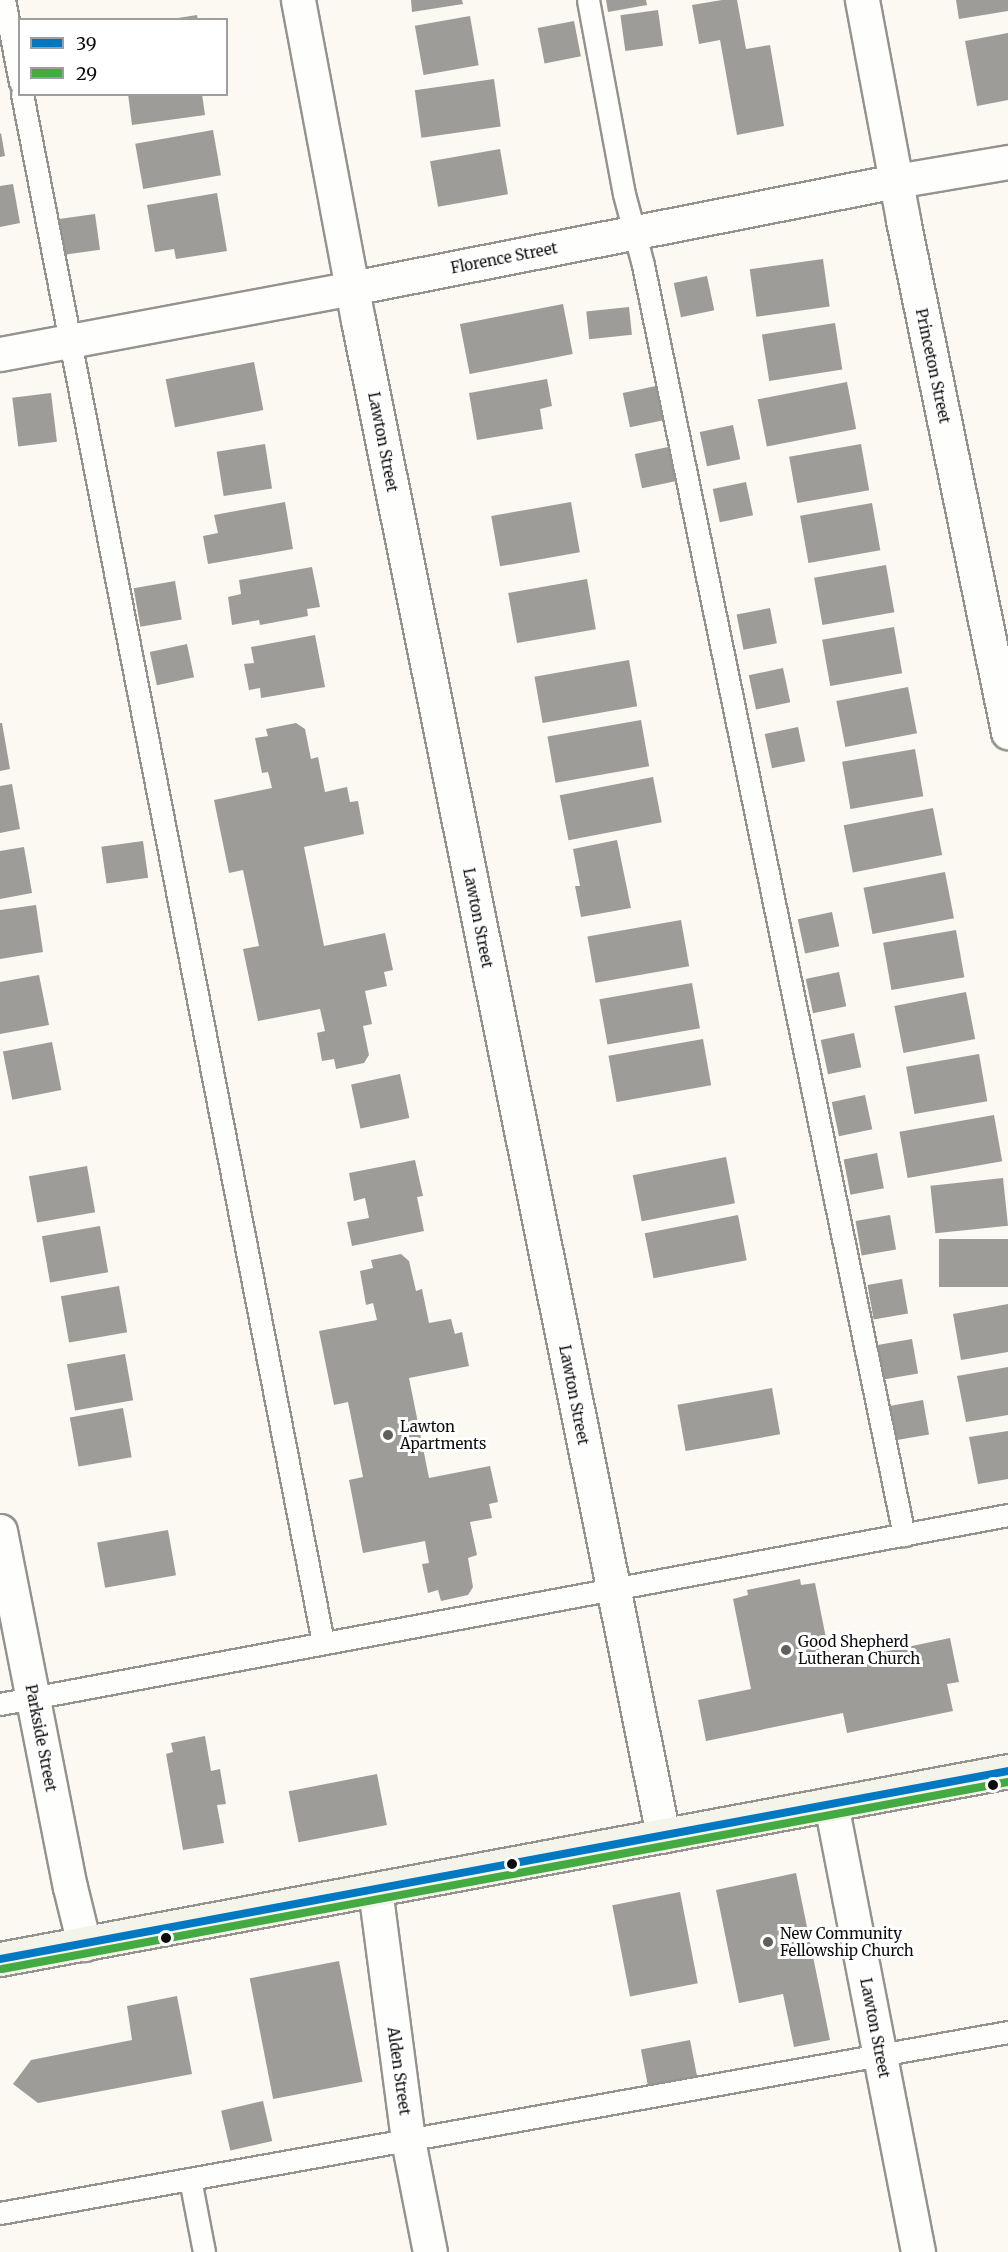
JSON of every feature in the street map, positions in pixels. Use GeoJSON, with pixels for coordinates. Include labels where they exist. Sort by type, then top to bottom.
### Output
{"type":"FeatureCollection","features":[{"type":"Feature","properties":{"kind":"street","name":"Lawton Street"},"geometry":{"type":"LineString","coordinates":[[298,0],[352,288],[663,1836]]}},
{"type":"Feature","properties":{"kind":"street","name":"Princeton Street"},"geometry":{"type":"LineString","coordinates":[[862,0],[896,181],[1008,732]]}},
{"type":"Feature","properties":{"kind":"street","name":"Florence Street"},"geometry":{"type":"LineString","coordinates":[[0,354],[352,288],[896,181],[1008,162]]}},
{"type":"Feature","properties":{"kind":"street","name":"Parkside Street"},"geometry":{"type":"LineString","coordinates":[[0,1531],[70,1887],[84,1944]]}},
{"type":"Feature","properties":{"kind":"street"},"geometry":{"type":"LineString","coordinates":[[0,1959],[1008,1771]]}},
{"type":"Feature","properties":{"kind":"street","name":"Lawton Street"},"geometry":{"type":"LineString","coordinates":[[831,1804],[918,2252]]}},
{"type":"Feature","properties":{"kind":"street","name":"Alden Street"},"geometry":{"type":"LineString","coordinates":[[375,1890],[408,2140],[430,2252]]}},
{"type":"Feature","properties":{"kind":"lane"},"geometry":{"type":"LineString","coordinates":[[4,0],[18,72]]}},
{"type":"Feature","properties":{"kind":"lane"},"geometry":{"type":"LineString","coordinates":[[588,0],[632,233],[643,265],[904,1535]]}},
{"type":"Feature","properties":{"kind":"lane"},"geometry":{"type":"LineString","coordinates":[[22,96],[323,1643]]}},
{"type":"Feature","properties":{"kind":"lane"},"geometry":{"type":"LineString","coordinates":[[0,1704],[1008,1515]]}},
{"type":"Feature","properties":{"kind":"lane"},"geometry":{"type":"LineString","coordinates":[[0,2213],[1008,2032]]}},
{"type":"Feature","properties":{"kind":"lane"},"geometry":{"type":"LineString","coordinates":[[190,2179],[204,2252]]}},
{"type":"Feature","properties":{"kind":"building"},"geometry":{"type":"Polygon","coordinates":[[[411,0],[462,0],[463,4],[412,12],[411,0]]]}},
{"type":"Feature","properties":{"kind":"building"},"geometry":{"type":"Polygon","coordinates":[[[606,0],[646,0],[647,5],[608,12],[606,0]]]}},
{"type":"Feature","properties":{"kind":"building"},"geometry":{"type":"Polygon","coordinates":[[[737,0],[746,49],[770,45],[784,126],[737,135],[720,40],[699,44],[692,5],[737,0]]]}},
{"type":"Feature","properties":{"kind":"building"},"geometry":{"type":"Polygon","coordinates":[[[956,0],[1008,0],[1008,11],[959,19],[956,0]]]}},
{"type":"Feature","properties":{"kind":"building"},"geometry":{"type":"Polygon","coordinates":[[[658,10],[663,46],[625,51],[620,15],[658,10]]]}},
{"type":"Feature","properties":{"kind":"building"},"geometry":{"type":"Polygon","coordinates":[[[197,15],[198,18],[178,18],[197,15]]]}},
{"type":"Feature","properties":{"kind":"building"},"geometry":{"type":"Polygon","coordinates":[[[470,16],[479,65],[424,75],[415,26],[470,16]]]}},
{"type":"Feature","properties":{"kind":"building"},"geometry":{"type":"Polygon","coordinates":[[[574,21],[581,56],[545,63],[538,28],[574,21]]]}},
{"type":"Feature","properties":{"kind":"building"},"geometry":{"type":"Polygon","coordinates":[[[1008,33],[1008,100],[977,106],[965,41],[1008,33]]]}},
{"type":"Feature","properties":{"kind":"building"},"geometry":{"type":"Polygon","coordinates":[[[494,79],[501,127],[421,138],[415,90],[494,79]]]}},
{"type":"Feature","properties":{"kind":"building"},"geometry":{"type":"Polygon","coordinates":[[[128,96],[202,96],[205,115],[132,125],[128,96]]]}},
{"type":"Feature","properties":{"kind":"building"},"geometry":{"type":"Polygon","coordinates":[[[213,130],[221,175],[143,189],[135,144],[213,130]]]}},
{"type":"Feature","properties":{"kind":"building"},"geometry":{"type":"Polygon","coordinates":[[[0,134],[5,156],[0,157],[0,134]]]}},
{"type":"Feature","properties":{"kind":"building"},"geometry":{"type":"Polygon","coordinates":[[[500,149],[508,194],[438,207],[430,161],[500,149]]]}},
{"type":"Feature","properties":{"kind":"building"},"geometry":{"type":"Polygon","coordinates":[[[13,184],[20,223],[0,227],[0,186],[13,184]]]}},
{"type":"Feature","properties":{"kind":"building"},"geometry":{"type":"Polygon","coordinates":[[[217,193],[227,251],[176,259],[174,249],[155,252],[147,205],[217,193]]]}},
{"type":"Feature","properties":{"kind":"building"},"geometry":{"type":"Polygon","coordinates":[[[95,214],[100,250],[62,255],[57,219],[95,214]]]}},
{"type":"Feature","properties":{"kind":"building"},"geometry":{"type":"Polygon","coordinates":[[[823,259],[830,307],[756,317],[750,269],[823,259]]]}},
{"type":"Feature","properties":{"kind":"building"},"geometry":{"type":"Polygon","coordinates":[[[707,276],[714,310],[681,317],[674,283],[707,276]]]}},
{"type":"Feature","properties":{"kind":"building"},"geometry":{"type":"Polygon","coordinates":[[[563,304],[573,354],[470,374],[460,324],[563,304]]]}},
{"type":"Feature","properties":{"kind":"building"},"geometry":{"type":"Polygon","coordinates":[[[629,307],[632,335],[589,339],[586,311],[629,307]]]}},
{"type":"Feature","properties":{"kind":"building"},"geometry":{"type":"Polygon","coordinates":[[[835,323],[842,369],[769,381],[762,335],[835,323]]]}},
{"type":"Feature","properties":{"kind":"building"},"geometry":{"type":"Polygon","coordinates":[[[254,362],[263,410],[175,427],[166,379],[254,362]]]}},
{"type":"Feature","properties":{"kind":"building"},"geometry":{"type":"Polygon","coordinates":[[[547,379],[552,406],[540,409],[543,429],[477,440],[469,393],[547,379]]]}},
{"type":"Feature","properties":{"kind":"building"},"geometry":{"type":"Polygon","coordinates":[[[847,382],[856,429],[767,446],[758,399],[847,382]]]}},
{"type":"Feature","properties":{"kind":"building"},"geometry":{"type":"Polygon","coordinates":[[[656,386],[663,420],[630,427],[623,393],[656,386]]]}},
{"type":"Feature","properties":{"kind":"building"},"geometry":{"type":"Polygon","coordinates":[[[51,393],[57,442],[18,446],[12,398],[51,393]]]}},
{"type":"Feature","properties":{"kind":"building"},"geometry":{"type":"Polygon","coordinates":[[[733,425],[740,459],[707,466],[700,432],[733,425]]]}},
{"type":"Feature","properties":{"kind":"building"},"geometry":{"type":"Polygon","coordinates":[[[265,444],[272,488],[224,496],[217,452],[265,444]]]}},
{"type":"Feature","properties":{"kind":"building"},"geometry":{"type":"Polygon","coordinates":[[[861,444],[869,490],[797,503],[789,457],[861,444]]]}},
{"type":"Feature","properties":{"kind":"building"},"geometry":{"type":"Polygon","coordinates":[[[668,447],[675,481],[642,488],[635,454],[668,447]]]}},
{"type":"Feature","properties":{"kind":"building"},"geometry":{"type":"Polygon","coordinates":[[[746,482],[753,515],[720,522],[713,489],[746,482]]]}},
{"type":"Feature","properties":{"kind":"building"},"geometry":{"type":"Polygon","coordinates":[[[285,502],[293,549],[208,564],[203,536],[218,533],[214,515],[285,502]]]}},
{"type":"Feature","properties":{"kind":"building"},"geometry":{"type":"Polygon","coordinates":[[[571,502],[580,552],[500,566],[491,516],[571,502]]]}},
{"type":"Feature","properties":{"kind":"building"},"geometry":{"type":"Polygon","coordinates":[[[872,503],[880,550],[808,563],[800,516],[872,503]]]}},
{"type":"Feature","properties":{"kind":"building"},"geometry":{"type":"Polygon","coordinates":[[[886,565],[894,612],[822,625],[814,578],[886,565]]]}},
{"type":"Feature","properties":{"kind":"building"},"geometry":{"type":"Polygon","coordinates":[[[312,567],[320,607],[307,609],[308,616],[260,625],[259,620],[232,625],[228,597],[241,594],[239,580],[312,567]]]}},
{"type":"Feature","properties":{"kind":"building"},"geometry":{"type":"Polygon","coordinates":[[[587,579],[596,629],[517,643],[508,593],[587,579]]]}},
{"type":"Feature","properties":{"kind":"building"},"geometry":{"type":"Polygon","coordinates":[[[175,581],[182,619],[140,627],[134,588],[175,581]]]}},
{"type":"Feature","properties":{"kind":"building"},"geometry":{"type":"Polygon","coordinates":[[[770,608],[777,643],[743,650],[737,614],[770,608]]]}},
{"type":"Feature","properties":{"kind":"building"},"geometry":{"type":"Polygon","coordinates":[[[894,627],[902,673],[830,686],[822,640],[894,627]]]}},
{"type":"Feature","properties":{"kind":"building"},"geometry":{"type":"Polygon","coordinates":[[[315,635],[325,687],[261,698],[260,688],[249,690],[244,664],[254,663],[251,647],[315,635]]]}},
{"type":"Feature","properties":{"kind":"building"},"geometry":{"type":"Polygon","coordinates":[[[187,644],[194,677],[157,685],[150,652],[187,644]]]}},
{"type":"Feature","properties":{"kind":"building"},"geometry":{"type":"Polygon","coordinates":[[[629,660],[637,706],[543,723],[534,677],[629,660]]]}},
{"type":"Feature","properties":{"kind":"building"},"geometry":{"type":"Polygon","coordinates":[[[783,668],[790,702],[756,710],[749,675],[783,668]]]}},
{"type":"Feature","properties":{"kind":"building"},"geometry":{"type":"Polygon","coordinates":[[[908,687],[917,733],[845,747],[836,701],[908,687]]]}},
{"type":"Feature","properties":{"kind":"building"},"geometry":{"type":"Polygon","coordinates":[[[641,720],[649,766],[556,783],[547,736],[641,720]]]}},
{"type":"Feature","properties":{"kind":"building"},"geometry":{"type":"Polygon","coordinates":[[[0,723],[2,723],[10,769],[0,771],[0,723]]]}},
{"type":"Feature","properties":{"kind":"building"},"geometry":{"type":"Polygon","coordinates":[[[296,723],[305,729],[311,759],[318,757],[325,792],[347,787],[350,802],[358,801],[364,834],[304,847],[324,946],[385,933],[393,970],[384,972],[387,986],[365,991],[372,1024],[363,1026],[369,1055],[364,1063],[336,1069],[334,1059],[322,1061],[317,1033],[325,1031],[320,1009],[258,1021],[243,949],[259,946],[243,870],[229,873],[214,800],[272,788],[268,772],[262,773],[255,738],[268,736],[266,729],[296,723]]]}},
{"type":"Feature","properties":{"kind":"building"},"geometry":{"type":"Polygon","coordinates":[[[798,727],[805,761],[772,768],[765,734],[798,727]]]}},
{"type":"Feature","properties":{"kind":"building"},"geometry":{"type":"Polygon","coordinates":[[[915,749],[923,796],[850,809],[842,762],[915,749]]]}},
{"type":"Feature","properties":{"kind":"building"},"geometry":{"type":"Polygon","coordinates":[[[653,777],[662,822],[569,840],[560,795],[653,777]]]}},
{"type":"Feature","properties":{"kind":"building"},"geometry":{"type":"Polygon","coordinates":[[[12,784],[20,829],[0,833],[0,786],[12,784]]]}},
{"type":"Feature","properties":{"kind":"building"},"geometry":{"type":"Polygon","coordinates":[[[933,808],[942,855],[853,872],[844,825],[933,808]]]}},
{"type":"Feature","properties":{"kind":"building"},"geometry":{"type":"Polygon","coordinates":[[[617,840],[631,908],[581,917],[575,886],[580,886],[573,849],[617,840]]]}},
{"type":"Feature","properties":{"kind":"building"},"geometry":{"type":"Polygon","coordinates":[[[143,841],[148,878],[107,883],[101,847],[143,841]]]}},
{"type":"Feature","properties":{"kind":"building"},"geometry":{"type":"Polygon","coordinates":[[[24,847],[32,893],[0,899],[0,851],[24,847]]]}},
{"type":"Feature","properties":{"kind":"building"},"geometry":{"type":"Polygon","coordinates":[[[945,872],[954,918],[872,934],[864,888],[945,872]]]}},
{"type":"Feature","properties":{"kind":"building"},"geometry":{"type":"Polygon","coordinates":[[[36,905],[43,952],[0,959],[0,910],[36,905]]]}},
{"type":"Feature","properties":{"kind":"building"},"geometry":{"type":"Polygon","coordinates":[[[832,912],[839,946],[805,954],[798,919],[832,912]]]}},
{"type":"Feature","properties":{"kind":"building"},"geometry":{"type":"Polygon","coordinates":[[[681,920],[689,966],[596,983],[587,936],[681,920]]]}},
{"type":"Feature","properties":{"kind":"building"},"geometry":{"type":"Polygon","coordinates":[[[956,930],[964,977],[891,990],[883,943],[956,930]]]}},
{"type":"Feature","properties":{"kind":"building"},"geometry":{"type":"Polygon","coordinates":[[[839,972],[846,1006],[813,1013],[806,979],[839,972]]]}},
{"type":"Feature","properties":{"kind":"building"},"geometry":{"type":"Polygon","coordinates":[[[39,975],[49,1025],[0,1034],[0,982],[39,975]]]}},
{"type":"Feature","properties":{"kind":"building"},"geometry":{"type":"Polygon","coordinates":[[[692,983],[700,1028],[607,1045],[599,999],[692,983]]]}},
{"type":"Feature","properties":{"kind":"building"},"geometry":{"type":"Polygon","coordinates":[[[966,992],[975,1039],[904,1053],[894,1006],[966,992]]]}},
{"type":"Feature","properties":{"kind":"building"},"geometry":{"type":"Polygon","coordinates":[[[854,1033],[861,1067],[828,1074],[821,1040],[854,1033]]]}},
{"type":"Feature","properties":{"kind":"building"},"geometry":{"type":"Polygon","coordinates":[[[703,1039],[711,1085],[617,1102],[608,1056],[703,1039]]]}},
{"type":"Feature","properties":{"kind":"building"},"geometry":{"type":"Polygon","coordinates":[[[52,1042],[61,1090],[12,1100],[3,1052],[52,1042]]]}},
{"type":"Feature","properties":{"kind":"building"},"geometry":{"type":"Polygon","coordinates":[[[979,1054],[987,1101],[914,1114],[906,1067],[979,1054]]]}},
{"type":"Feature","properties":{"kind":"building"},"geometry":{"type":"Polygon","coordinates":[[[400,1074],[409,1118],[360,1128],[351,1084],[400,1074]]]}},
{"type":"Feature","properties":{"kind":"building"},"geometry":{"type":"Polygon","coordinates":[[[865,1095],[872,1129],[839,1136],[832,1102],[865,1095]]]}},
{"type":"Feature","properties":{"kind":"building"},"geometry":{"type":"Polygon","coordinates":[[[994,1115],[1002,1161],[908,1178],[899,1132],[994,1115]]]}},
{"type":"Feature","properties":{"kind":"building"},"geometry":{"type":"Polygon","coordinates":[[[877,1153],[884,1188],[850,1195],[844,1159],[877,1153]]]}},
{"type":"Feature","properties":{"kind":"building"},"geometry":{"type":"Polygon","coordinates":[[[726,1157],[735,1203],[642,1221],[633,1175],[726,1157]]]}},
{"type":"Feature","properties":{"kind":"building"},"geometry":{"type":"Polygon","coordinates":[[[415,1160],[423,1196],[417,1197],[424,1231],[352,1246],[347,1222],[369,1218],[365,1198],[354,1201],[349,1173],[415,1160]]]}},
{"type":"Feature","properties":{"kind":"building"},"geometry":{"type":"Polygon","coordinates":[[[87,1166],[95,1212],[37,1223],[29,1176],[87,1166]]]}},
{"type":"Feature","properties":{"kind":"building"},"geometry":{"type":"Polygon","coordinates":[[[1003,1178],[1008,1226],[935,1233],[930,1186],[1003,1178]]]}},
{"type":"Feature","properties":{"kind":"building"},"geometry":{"type":"Polygon","coordinates":[[[738,1215],[747,1260],[654,1278],[645,1233],[738,1215]]]}},
{"type":"Feature","properties":{"kind":"building"},"geometry":{"type":"Polygon","coordinates":[[[890,1215],[896,1249],[862,1256],[856,1221],[890,1215]]]}},
{"type":"Feature","properties":{"kind":"building"},"geometry":{"type":"Polygon","coordinates":[[[100,1226],[108,1272],[50,1283],[42,1236],[100,1226]]]}},
{"type":"Feature","properties":{"kind":"building"},"geometry":{"type":"Polygon","coordinates":[[[939,1239],[1008,1239],[1008,1287],[939,1287],[939,1239]]]}},
{"type":"Feature","properties":{"kind":"building","name":"Lawton Apartments"},"geometry":{"type":"Polygon","coordinates":[[[401,1254],[409,1261],[416,1291],[422,1289],[429,1323],[451,1319],[455,1334],[462,1332],[469,1366],[409,1378],[429,1478],[490,1466],[498,1502],[489,1504],[492,1518],[470,1522],[477,1555],[468,1558],[473,1587],[468,1595],[441,1601],[438,1590],[428,1593],[422,1564],[429,1563],[425,1541],[363,1553],[349,1480],[363,1477],[348,1402],[334,1405],[319,1331],[377,1320],[373,1303],[366,1305],[360,1271],[373,1268],[371,1260],[401,1254]]]}},
{"type":"Feature","properties":{"kind":"building"},"geometry":{"type":"Polygon","coordinates":[[[902,1279],[908,1313],[874,1320],[868,1285],[902,1279]]]}},
{"type":"Feature","properties":{"kind":"building"},"geometry":{"type":"Polygon","coordinates":[[[119,1286],[127,1332],[69,1343],[61,1296],[119,1286]]]}},
{"type":"Feature","properties":{"kind":"building"},"geometry":{"type":"Polygon","coordinates":[[[1008,1304],[1008,1352],[961,1360],[953,1314],[1008,1304]]]}},
{"type":"Feature","properties":{"kind":"building"},"geometry":{"type":"Polygon","coordinates":[[[912,1339],[918,1373],[884,1380],[878,1345],[912,1339]]]}},
{"type":"Feature","properties":{"kind":"building"},"geometry":{"type":"Polygon","coordinates":[[[125,1354],[133,1400],[75,1411],[67,1364],[125,1354]]]}},
{"type":"Feature","properties":{"kind":"building"},"geometry":{"type":"Polygon","coordinates":[[[1008,1367],[1008,1415],[966,1422],[957,1376],[1008,1367]]]}},
{"type":"Feature","properties":{"kind":"building"},"geometry":{"type":"Polygon","coordinates":[[[772,1388],[780,1434],[686,1451],[677,1405],[772,1388]]]}},
{"type":"Feature","properties":{"kind":"building"},"geometry":{"type":"Polygon","coordinates":[[[923,1400],[929,1434],[896,1440],[890,1406],[923,1400]]]}},
{"type":"Feature","properties":{"kind":"building"},"geometry":{"type":"Polygon","coordinates":[[[123,1408],[132,1457],[79,1467],[70,1417],[123,1408]]]}},
{"type":"Feature","properties":{"kind":"building"},"geometry":{"type":"Polygon","coordinates":[[[1008,1431],[1008,1479],[978,1484],[969,1437],[1008,1431]]]}},
{"type":"Feature","properties":{"kind":"building"},"geometry":{"type":"Polygon","coordinates":[[[168,1530],[176,1575],[105,1588],[97,1543],[168,1530]]]}},
{"type":"Feature","properties":{"kind":"building","name":"Good Shepherd Lutheran Church"},"geometry":{"type":"Polygon","coordinates":[[[800,1579],[801,1585],[815,1583],[831,1663],[950,1638],[959,1682],[947,1684],[953,1711],[847,1733],[843,1713],[706,1741],[698,1700],[751,1689],[733,1599],[748,1595],[747,1590],[800,1579]]]}},
{"type":"Feature","properties":{"kind":"building"},"geometry":{"type":"Polygon","coordinates":[[[205,1736],[211,1771],[220,1769],[226,1804],[217,1805],[224,1843],[183,1850],[166,1754],[173,1752],[171,1743],[205,1736]]]}},
{"type":"Feature","properties":{"kind":"building"},"geometry":{"type":"Polygon","coordinates":[[[377,1774],[387,1825],[299,1842],[289,1791],[377,1774]]]}},
{"type":"Feature","properties":{"kind":"building","name":"New Community Fellowship Church"},"geometry":{"type":"Polygon","coordinates":[[[796,1873],[830,2040],[794,2047],[783,1994],[739,2003],[716,1890],[796,1873]]]}},
{"type":"Feature","properties":{"kind":"building"},"geometry":{"type":"Polygon","coordinates":[[[680,1892],[698,1983],[630,1996],[612,1905],[680,1892]]]}},
{"type":"Feature","properties":{"kind":"building"},"geometry":{"type":"Polygon","coordinates":[[[339,1961],[362,2082],[273,2099],[250,1978],[339,1961]]]}},
{"type":"Feature","properties":{"kind":"building"},"geometry":{"type":"Polygon","coordinates":[[[177,1996],[192,2074],[38,2103],[13,2084],[31,2060],[132,2040],[127,2006],[177,1996]]]}},
{"type":"Feature","properties":{"kind":"building"},"geometry":{"type":"Polygon","coordinates":[[[690,2040],[697,2076],[648,2086],[641,2050],[690,2040]]]}},
{"type":"Feature","properties":{"kind":"building"},"geometry":{"type":"Polygon","coordinates":[[[263,2101],[272,2141],[230,2151],[221,2111],[263,2101]]]}},
{"type":"Feature","properties":{"kind":"transit line","name":"39"},"geometry":{"type":"LineString","coordinates":[[0,1959],[1008,1771]]}},
{"type":"Feature","properties":{"kind":"transit line","name":"29"},"geometry":{"type":"LineString","coordinates":[[2,1969],[1008,1782]]}},
{"type":"Feature","properties":{"kind":"place","name":"Lawton Apartments"},"geometry":{"type":"Point","coordinates":[388,1435]}},
{"type":"Feature","properties":{"kind":"place","name":"Good Shepherd Lutheran Church"},"geometry":{"type":"Point","coordinates":[786,1650]}},
{"type":"Feature","properties":{"kind":"place","name":"New Community Fellowship Church"},"geometry":{"type":"Point","coordinates":[768,1942]}}]}
